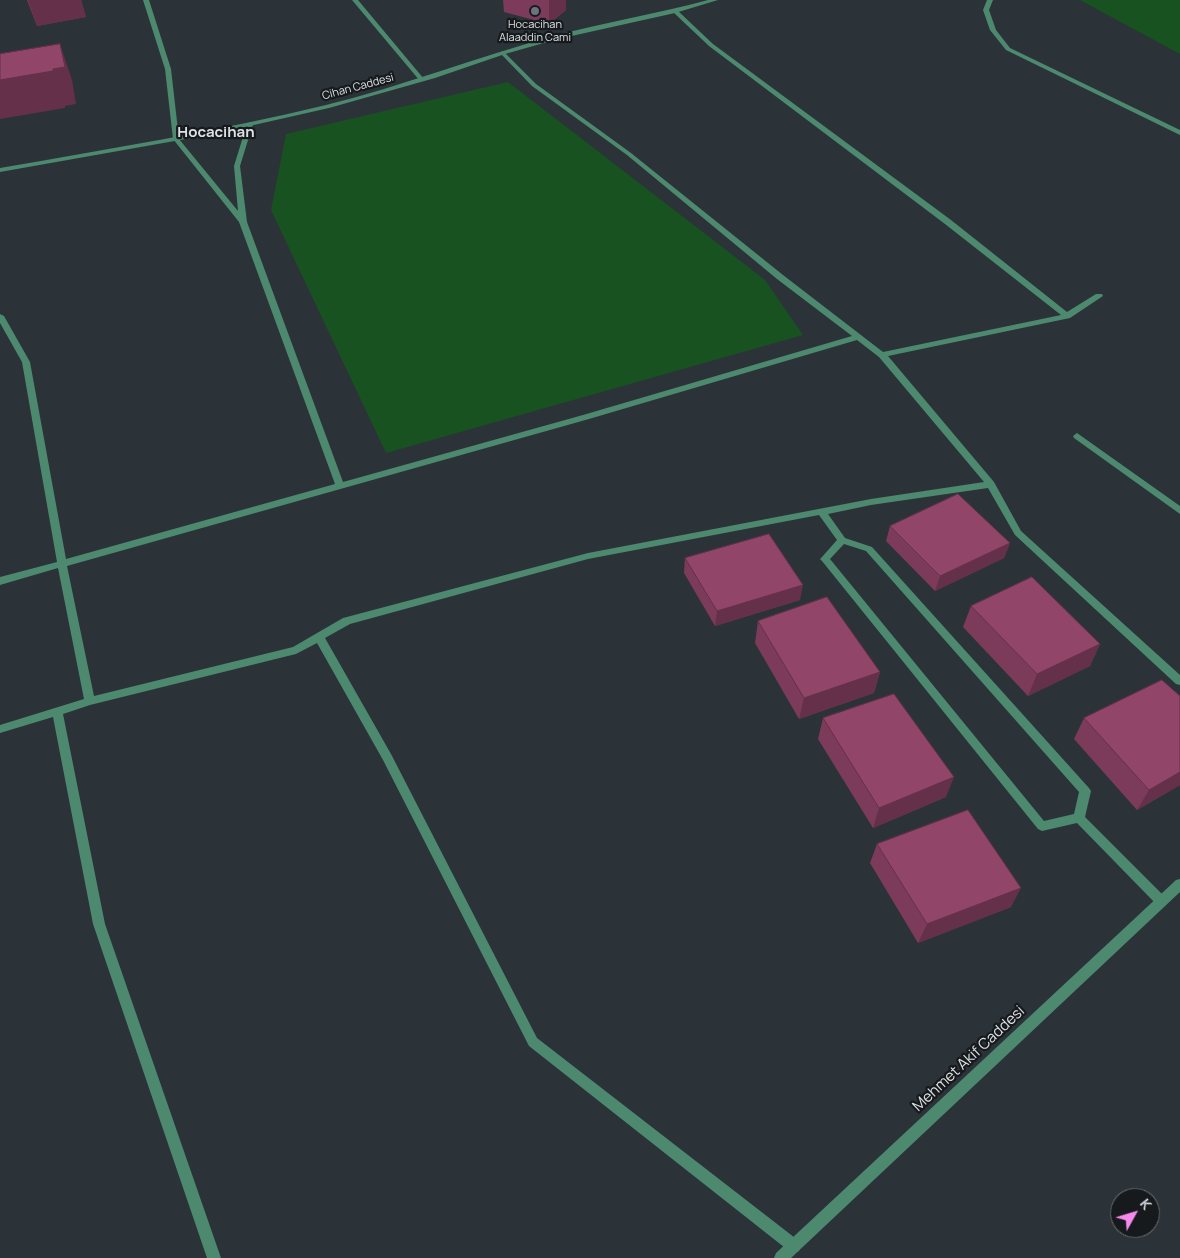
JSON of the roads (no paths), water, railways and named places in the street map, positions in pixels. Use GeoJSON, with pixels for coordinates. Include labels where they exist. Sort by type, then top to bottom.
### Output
{"type":"FeatureCollection","features":[{"type":"Feature","properties":{"kind":"street"},"geometry":{"type":"LineString","coordinates":[[146,0],[168,69],[176,139],[243,222]]}},
{"type":"Feature","properties":{"kind":"street"},"geometry":{"type":"LineString","coordinates":[[355,0],[361,10],[422,80]]}},
{"type":"Feature","properties":{"kind":"street","name":"Cihan Caddesi"},"geometry":{"type":"LineString","coordinates":[[0,170],[176,139],[329,106],[422,80],[557,37],[675,11],[715,0]]}},
{"type":"Feature","properties":{"kind":"street"},"geometry":{"type":"LineString","coordinates":[[990,0],[986,10],[993,30],[1008,49],[1180,132]]}},
{"type":"Feature","properties":{"kind":"street"},"geometry":{"type":"LineString","coordinates":[[675,11],[718,50],[948,222],[1067,316]]}},
{"type":"Feature","properties":{"kind":"street"},"geometry":{"type":"LineString","coordinates":[[503,53],[534,85],[629,154],[780,277],[882,356],[991,484],[1018,532],[1180,681]]}},
{"type":"Feature","properties":{"kind":"street"},"geometry":{"type":"LineString","coordinates":[[250,124],[237,166],[243,222],[340,485]]}},
{"type":"Feature","properties":{"kind":"street"},"geometry":{"type":"LineString","coordinates":[[882,356],[1067,316],[1100,296]]}},
{"type":"Feature","properties":{"kind":"street"},"geometry":{"type":"LineString","coordinates":[[0,316],[26,362],[62,563],[90,701]]}},
{"type":"Feature","properties":{"kind":"street"},"geometry":{"type":"LineString","coordinates":[[0,582],[586,417],[858,337]]}},
{"type":"Feature","properties":{"kind":"street"},"geometry":{"type":"LineString","coordinates":[[1077,436],[1180,511]]}},
{"type":"Feature","properties":{"kind":"street"},"geometry":{"type":"LineString","coordinates":[[0,729],[90,701],[296,650],[347,621],[588,556],[821,511],[991,484]]}},
{"type":"Feature","properties":{"kind":"street"},"geometry":{"type":"LineString","coordinates":[[821,511],[842,540],[869,549],[1085,791],[1079,818]]}},
{"type":"Feature","properties":{"kind":"street"},"geometry":{"type":"LineString","coordinates":[[842,540],[826,559],[1042,826],[1079,818]]}},
{"type":"Feature","properties":{"kind":"street"},"geometry":{"type":"LineString","coordinates":[[319,637],[387,757],[533,1042],[794,1246]]}},
{"type":"Feature","properties":{"kind":"street"},"geometry":{"type":"LineString","coordinates":[[57,711],[99,924],[214,1258]]}},
{"type":"Feature","properties":{"kind":"street"},"geometry":{"type":"LineString","coordinates":[[1079,818],[1162,901]]}},
{"type":"Feature","properties":{"kind":"street","name":"Mehmet Akif Caddesi"},"geometry":{"type":"LineString","coordinates":[[781,1258],[1180,884]]}},
{"type":"Feature","properties":{"kind":"place","name":"Hocacihan Alaaddin Cami"},"geometry":{"type":"Point","coordinates":[535,11]}},
{"type":"Feature","properties":{"kind":"district","name":"Hocacihan"},"geometry":{"type":"Point","coordinates":[216,133]}}]}
